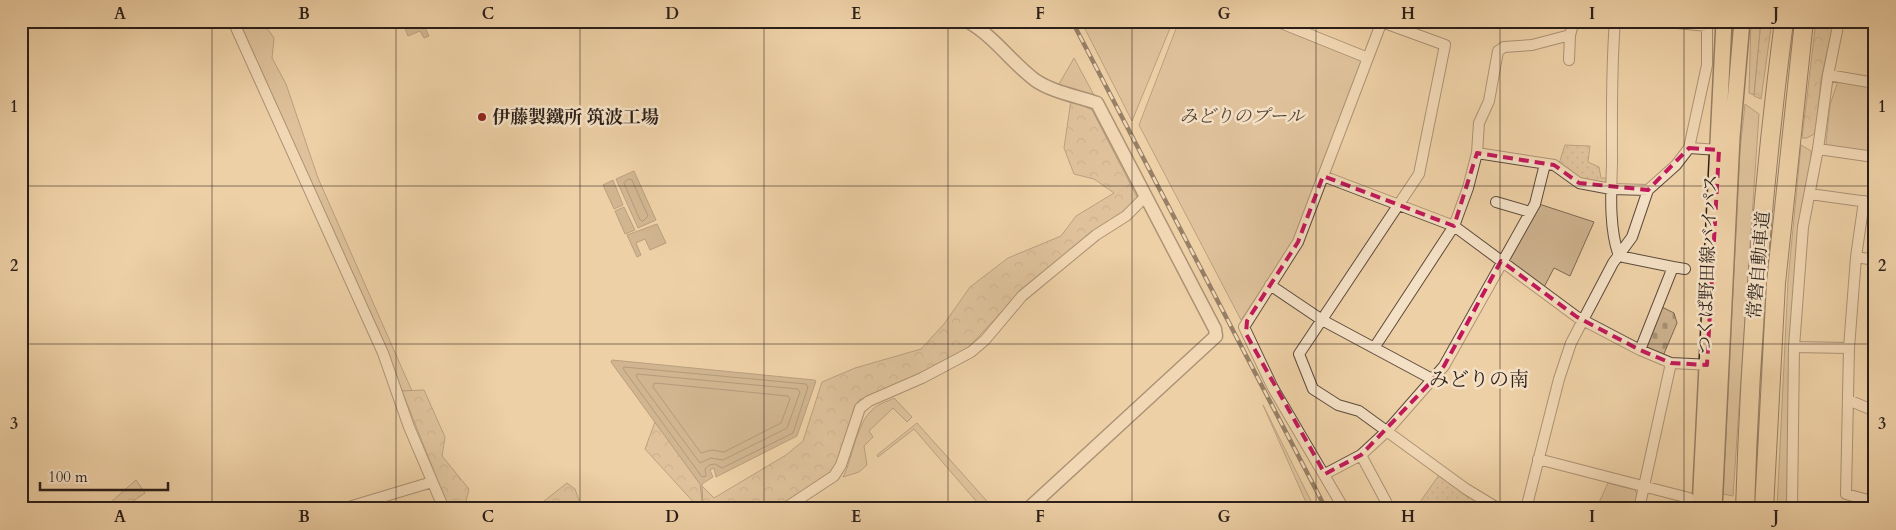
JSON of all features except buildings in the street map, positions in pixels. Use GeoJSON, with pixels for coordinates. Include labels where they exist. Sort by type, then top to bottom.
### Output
{"type":"FeatureCollection","features":[{"type":"Feature","properties":{"kind":"highway","name":"常磐自動車道"},"geometry":{"type":"LineString","coordinates":[[1745,509],[1748,405],[1758,279],[1784,21]]}},
{"type":"Feature","properties":{"kind":"highway","name":"常磐自動車道"},"geometry":{"type":"LineString","coordinates":[[1764,509],[1776,283],[1804,21]]}},
{"type":"Feature","properties":{"kind":"main road","name":"つくば野田線バイパス"},"geometry":{"type":"LineString","coordinates":[[1714,509],[1719,150],[1724,21]]}},
{"type":"Feature","properties":{"kind":"main road","name":"つくば野田線バイパス"},"geometry":{"type":"LineString","coordinates":[[1700,509],[1715,365],[1742,21]]}},
{"type":"Feature","properties":{"kind":"street"},"geometry":{"type":"LineString","coordinates":[[233,21],[383,353],[409,427],[444,509]]}},
{"type":"Feature","properties":{"kind":"street"},"geometry":{"type":"LineString","coordinates":[[967,21],[981,30],[1024,71],[1041,84],[1097,103],[1215,328],[1216,336],[1028,509]]}},
{"type":"Feature","properties":{"kind":"street"},"geometry":{"type":"LineString","coordinates":[[1276,21],[1368,58]]}},
{"type":"Feature","properties":{"kind":"street"},"geometry":{"type":"LineString","coordinates":[[1344,509],[1273,388],[1244,327],[1298,242],[1382,21],[1445,45],[1419,174],[1299,354],[1312,389],[1338,405],[1358,411],[1493,508]]}},
{"type":"Feature","properties":{"kind":"street"},"geometry":{"type":"LineString","coordinates":[[1569,60],[1570,36],[1574,21]]}},
{"type":"Feature","properties":{"kind":"street"},"geometry":{"type":"LineString","coordinates":[[1615,21],[1612,60],[1612,189],[1615,246],[1619,256]]}},
{"type":"Feature","properties":{"kind":"street"},"geometry":{"type":"LineString","coordinates":[[1526,509],[1562,367],[1582,320],[1632,237],[1648,190],[1676,164],[1689,148],[1707,65],[1707,26],[1658,21]]}},
{"type":"Feature","properties":{"kind":"street"},"geometry":{"type":"LineString","coordinates":[[1792,509],[1794,347],[1803,227],[1818,149],[1828,74],[1839,21]]}},
{"type":"Feature","properties":{"kind":"street"},"geometry":{"type":"LineString","coordinates":[[1374,348],[1454,226],[1468,188],[1477,153],[1479,123],[1489,101],[1498,51],[1504,47],[1532,45],[1570,36]]}},
{"type":"Feature","properties":{"kind":"street"},"geometry":{"type":"LineString","coordinates":[[1828,74],[1875,83]]}},
{"type":"Feature","properties":{"kind":"street"},"geometry":{"type":"LineString","coordinates":[[1689,148],[1719,150]]}},
{"type":"Feature","properties":{"kind":"street"},"geometry":{"type":"LineString","coordinates":[[1818,149],[1874,158],[1875,160]]}},
{"type":"Feature","properties":{"kind":"street"},"geometry":{"type":"LineString","coordinates":[[1477,153],[1554,164],[1579,182],[1612,189],[1648,190]]}},
{"type":"Feature","properties":{"kind":"street"},"geometry":{"type":"LineString","coordinates":[[1325,474],[1361,455],[1387,431],[1444,366],[1500,261],[1535,204],[1545,164]]}},
{"type":"Feature","properties":{"kind":"street"},"geometry":{"type":"LineString","coordinates":[[1323,176],[1454,226],[1582,320],[1640,350],[1670,363],[1715,365]]}},
{"type":"Feature","properties":{"kind":"street"},"geometry":{"type":"LineString","coordinates":[[1810,194],[1875,203]]}},
{"type":"Feature","properties":{"kind":"street"},"geometry":{"type":"LineString","coordinates":[[784,509],[834,476],[841,465],[860,408],[971,352],[985,340],[1022,296],[1096,235],[1126,216],[1145,197]]}},
{"type":"Feature","properties":{"kind":"street"},"geometry":{"type":"LineString","coordinates":[[1864,201],[1856,257],[1849,348],[1846,494],[1875,502]]}},
{"type":"Feature","properties":{"kind":"street"},"geometry":{"type":"LineString","coordinates":[[1496,202],[1530,212]]}},
{"type":"Feature","properties":{"kind":"street"},"geometry":{"type":"LineString","coordinates":[[1619,256],[1685,269]]}},
{"type":"Feature","properties":{"kind":"street"},"geometry":{"type":"LineString","coordinates":[[1856,257],[1875,260]]}},
{"type":"Feature","properties":{"kind":"street"},"geometry":{"type":"LineString","coordinates":[[1640,350],[1673,267]]}},
{"type":"Feature","properties":{"kind":"street"},"geometry":{"type":"LineString","coordinates":[[1270,286],[1322,320],[1432,379]]}},
{"type":"Feature","properties":{"kind":"street"},"geometry":{"type":"LineString","coordinates":[[1794,347],[1849,348]]}},
{"type":"Feature","properties":{"kind":"street"},"geometry":{"type":"LineString","coordinates":[[1639,509],[1670,363]]}},
{"type":"Feature","properties":{"kind":"street"},"geometry":{"type":"LineString","coordinates":[[1848,400],[1875,411]]}},
{"type":"Feature","properties":{"kind":"street"},"geometry":{"type":"LineString","coordinates":[[1361,455],[1390,509]]}},
{"type":"Feature","properties":{"kind":"street"},"geometry":{"type":"LineString","coordinates":[[1538,459],[1689,498]]}},
{"type":"Feature","properties":{"kind":"street"},"geometry":{"type":"LineString","coordinates":[[342,509],[432,482]]}},
{"type":"Feature","properties":{"kind":"highlighted area"},"geometry":{"type":"Polygon","coordinates":[[[1689,148],[1719,150],[1707,365],[1671,363],[1640,350],[1577,317],[1501,261],[1444,366],[1361,455],[1325,474],[1246,334],[1247,321],[1298,242],[1323,176],[1454,226],[1477,153],[1554,165],[1579,183],[1648,190],[1689,148]]]}},
{"type":"Feature","properties":{"kind":"green space"},"geometry":{"type":"Polygon","coordinates":[[[239,21],[262,21],[274,38],[272,58],[286,84],[318,178],[412,391],[402,391],[379,332],[239,21]]]}},
{"type":"Feature","properties":{"kind":"green space"},"geometry":{"type":"Polygon","coordinates":[[[1081,21],[1173,21],[1132,121],[1081,21]]]}},
{"type":"Feature","properties":{"kind":"green space","name":"みどりのプール"},"geometry":{"type":"Polygon","coordinates":[[[1179,21],[1266,21],[1361,59],[1362,63],[1293,242],[1241,320],[1139,125],[1179,21]]]}},
{"type":"Feature","properties":{"kind":"green space"},"geometry":{"type":"Polygon","coordinates":[[[1751,21],[1761,21],[1754,95],[1749,93],[1751,21]]]}},
{"type":"Feature","properties":{"kind":"green space"},"geometry":{"type":"Polygon","coordinates":[[[1761,21],[1772,21],[1761,99],[1754,96],[1761,21]]]}},
{"type":"Feature","properties":{"kind":"green space"},"geometry":{"type":"Polygon","coordinates":[[[1816,21],[1834,21],[1821,79],[1816,133],[1807,138],[1802,138],[1816,21]]]}},
{"type":"Feature","properties":{"kind":"green space"},"geometry":{"type":"Polygon","coordinates":[[[1074,58],[1095,97],[1059,84],[1074,58]]]}},
{"type":"Feature","properties":{"kind":"green space"},"geometry":{"type":"Polygon","coordinates":[[[1838,81],[1875,86],[1875,153],[1829,147],[1826,143],[1830,105],[1838,81]]]}},
{"type":"Feature","properties":{"kind":"green space"},"geometry":{"type":"Polygon","coordinates":[[[1071,100],[1092,110],[1137,197],[1132,205],[1020,292],[968,348],[911,378],[859,400],[855,406],[839,461],[829,474],[775,509],[696,509],[697,506],[645,449],[655,422],[700,484],[714,498],[786,455],[803,441],[822,382],[855,368],[921,349],[944,324],[970,287],[1008,258],[1061,236],[1076,216],[1114,193],[1094,179],[1074,174],[1064,148],[1071,100]]]}},
{"type":"Feature","properties":{"kind":"green space"},"geometry":{"type":"Polygon","coordinates":[[[1745,104],[1759,114],[1733,496],[1723,494],[1740,151],[1745,104]]]}},
{"type":"Feature","properties":{"kind":"green space"},"geometry":{"type":"Polygon","coordinates":[[[1565,145],[1590,146],[1588,162],[1599,167],[1601,178],[1609,178],[1607,184],[1583,180],[1559,164],[1565,145]]]}},
{"type":"Feature","properties":{"kind":"green space"},"geometry":{"type":"Polygon","coordinates":[[[1801,145],[1811,151],[1811,159],[1790,348],[1787,508],[1777,509],[1788,281],[1801,145]]]}},
{"type":"Feature","properties":{"kind":"green space"},"geometry":{"type":"Polygon","coordinates":[[[1539,204],[1594,222],[1570,276],[1554,268],[1543,289],[1507,264],[1539,204]]]}},
{"type":"Feature","properties":{"kind":"green space"},"geometry":{"type":"Polygon","coordinates":[[[1660,306],[1674,313],[1677,323],[1663,356],[1646,349],[1645,346],[1660,306]]]}},
{"type":"Feature","properties":{"kind":"green space"},"geometry":{"type":"Polygon","coordinates":[[[424,390],[445,437],[442,456],[469,489],[466,501],[470,509],[449,509],[402,391],[424,390]]]}},
{"type":"Feature","properties":{"kind":"green space"},"geometry":{"type":"Polygon","coordinates":[[[894,398],[912,417],[907,422],[893,408],[869,431],[873,437],[864,446],[867,465],[859,472],[843,477],[862,423],[873,409],[894,398]]]}},
{"type":"Feature","properties":{"kind":"green space"},"geometry":{"type":"Polygon","coordinates":[[[1263,405],[1315,509],[1309,509],[1263,405]]]}},
{"type":"Feature","properties":{"kind":"green space"},"geometry":{"type":"Polygon","coordinates":[[[917,423],[994,509],[983,509],[914,429],[878,457],[877,455],[917,423]]]}},
{"type":"Feature","properties":{"kind":"green space"},"geometry":{"type":"Polygon","coordinates":[[[1439,475],[1485,505],[1485,509],[1425,509],[1418,505],[1439,475]]]}},
{"type":"Feature","properties":{"kind":"green space"},"geometry":{"type":"Polygon","coordinates":[[[136,480],[145,493],[122,509],[103,509],[136,480]]]}},
{"type":"Feature","properties":{"kind":"green space"},"geometry":{"type":"Polygon","coordinates":[[[567,483],[575,489],[580,503],[576,509],[534,509],[567,483]]]}},
{"type":"Feature","properties":{"kind":"green space"},"geometry":{"type":"Polygon","coordinates":[[[1608,483],[1635,490],[1637,494],[1635,509],[1596,509],[1608,483]]]}},
{"type":"Feature","properties":{"kind":"water"},"geometry":{"type":"Polygon","coordinates":[[[402,21],[422,21],[429,36],[424,38],[420,31],[408,36],[402,21]]]}},
{"type":"Feature","properties":{"kind":"water"},"geometry":{"type":"Polygon","coordinates":[[[634,171],[656,220],[638,228],[616,179],[634,171]]]}},
{"type":"Feature","properties":{"kind":"water"},"geometry":{"type":"Polygon","coordinates":[[[613,180],[623,205],[614,209],[603,185],[613,180]]]}},
{"type":"Feature","properties":{"kind":"water"},"geometry":{"type":"Polygon","coordinates":[[[624,207],[635,230],[625,234],[615,211],[624,207]]]}},
{"type":"Feature","properties":{"kind":"water"},"geometry":{"type":"Polygon","coordinates":[[[657,224],[666,243],[650,250],[645,239],[636,243],[641,255],[637,257],[627,235],[657,224]]]}},
{"type":"Feature","properties":{"kind":"water"},"geometry":{"type":"Polygon","coordinates":[[[612,360],[816,381],[797,436],[716,477],[714,468],[710,470],[713,477],[702,484],[703,509],[700,484],[611,362],[612,360]]]}},
{"type":"Feature","properties":{"kind":"tunnel"},"geometry":{"type":"LineString","coordinates":[[1709,503],[1732,509]]}},
{"type":"Feature","properties":{"kind":"railway"},"geometry":{"type":"LineString","coordinates":[[1072,21],[1326,509]]}},
{"type":"Feature","properties":{"kind":"place","name":"伊藤製鐵所 筑波工場"},"geometry":{"type":"Point","coordinates":[482,117]}},
{"type":"Feature","properties":{"kind":"district","name":"みどりの南"},"geometry":{"type":"Point","coordinates":[1479,379]}}]}
